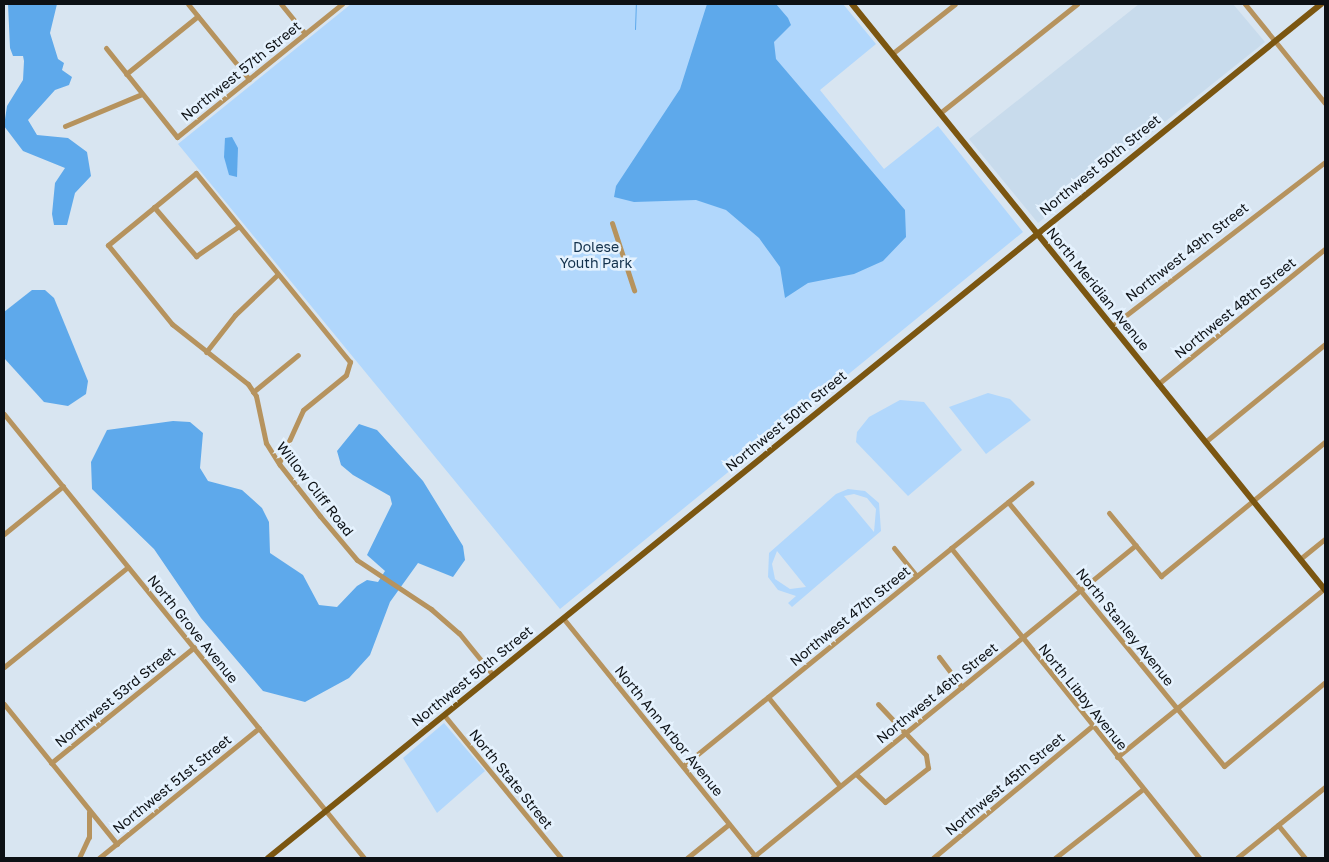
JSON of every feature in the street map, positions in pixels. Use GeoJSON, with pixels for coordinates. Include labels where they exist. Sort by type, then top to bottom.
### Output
{"type":"FeatureCollection","features":[{"type":"Feature","properties":{"kind":"main road","name":"North Meridian Avenue"},"geometry":{"type":"LineString","coordinates":[[852,4],[1325,589]]}},
{"type":"Feature","properties":{"kind":"main road","name":"Northwest 50th Street"},"geometry":{"type":"LineString","coordinates":[[268,858],[1321,4]]}},
{"type":"Feature","properties":{"kind":"street"},"geometry":{"type":"LineString","coordinates":[[188,4],[249,79]]}},
{"type":"Feature","properties":{"kind":"street"},"geometry":{"type":"LineString","coordinates":[[281,4],[306,34]]}},
{"type":"Feature","properties":{"kind":"street","name":"Northwest 57th Street"},"geometry":{"type":"LineString","coordinates":[[142,94],[177,137],[342,4]]}},
{"type":"Feature","properties":{"kind":"street"},"geometry":{"type":"LineString","coordinates":[[893,53],[955,4]]}},
{"type":"Feature","properties":{"kind":"street"},"geometry":{"type":"LineString","coordinates":[[940,113],[1077,4]]}},
{"type":"Feature","properties":{"kind":"street"},"geometry":{"type":"LineString","coordinates":[[1245,4],[1325,103]]}},
{"type":"Feature","properties":{"kind":"street"},"geometry":{"type":"LineString","coordinates":[[126,74],[198,16]]}},
{"type":"Feature","properties":{"kind":"street"},"geometry":{"type":"LineString","coordinates":[[65,126],[142,94],[106,48]]}},
{"type":"Feature","properties":{"kind":"street","name":"Northwest 49th Street"},"geometry":{"type":"LineString","coordinates":[[1112,326],[1325,162]]}},
{"type":"Feature","properties":{"kind":"street"},"geometry":{"type":"LineString","coordinates":[[279,463],[304,410],[351,367],[196,173],[108,244],[172,324],[253,392],[298,355]]}},
{"type":"Feature","properties":{"kind":"street"},"geometry":{"type":"LineString","coordinates":[[154,207],[196,256],[239,226]]}},
{"type":"Feature","properties":{"kind":"street"},"geometry":{"type":"LineString","coordinates":[[612,223],[634,290]]}},
{"type":"Feature","properties":{"kind":"street","name":"Northwest 48th Street"},"geometry":{"type":"LineString","coordinates":[[1158,384],[1325,249]]}},
{"type":"Feature","properties":{"kind":"street"},"geometry":{"type":"LineString","coordinates":[[206,352],[235,314],[278,274]]}},
{"type":"Feature","properties":{"kind":"street"},"geometry":{"type":"LineString","coordinates":[[1205,442],[1325,344]]}},
{"type":"Feature","properties":{"kind":"street","name":"Willow Cliff Road"},"geometry":{"type":"LineString","coordinates":[[253,392],[266,443],[279,463],[357,560],[402,590],[459,633],[493,676]]}},
{"type":"Feature","properties":{"kind":"street","name":"North Grove Avenue"},"geometry":{"type":"LineString","coordinates":[[4,414],[364,858]]}},
{"type":"Feature","properties":{"kind":"street"},"geometry":{"type":"LineString","coordinates":[[1110,513],[1160,576],[1325,442]]}},
{"type":"Feature","properties":{"kind":"street","name":"Northwest 47th Street"},"geometry":{"type":"LineString","coordinates":[[683,766],[1031,483]]}},
{"type":"Feature","properties":{"kind":"street"},"geometry":{"type":"LineString","coordinates":[[4,534],[63,486]]}},
{"type":"Feature","properties":{"kind":"street","name":"North Stanley Avenue"},"geometry":{"type":"LineString","coordinates":[[1008,502],[1224,766],[1325,682]]}},
{"type":"Feature","properties":{"kind":"street"},"geometry":{"type":"LineString","coordinates":[[1300,559],[1325,539]]}},
{"type":"Feature","properties":{"kind":"street","name":"Northwest 46th Street"},"geometry":{"type":"LineString","coordinates":[[755,857],[1136,546]]}},
{"type":"Feature","properties":{"kind":"street"},"geometry":{"type":"LineString","coordinates":[[894,548],[917,576]]}},
{"type":"Feature","properties":{"kind":"street","name":"North Libby Avenue"},"geometry":{"type":"LineString","coordinates":[[951,548],[1021,639],[1199,858]]}},
{"type":"Feature","properties":{"kind":"street"},"geometry":{"type":"LineString","coordinates":[[4,667],[128,566]]}},
{"type":"Feature","properties":{"kind":"street"},"geometry":{"type":"LineString","coordinates":[[1117,757],[1325,589]]}},
{"type":"Feature","properties":{"kind":"street","name":"North Ann Arbor Avenue"},"geometry":{"type":"LineString","coordinates":[[563,618],[755,857]]}},
{"type":"Feature","properties":{"kind":"street","name":"Northwest 53rd Street"},"geometry":{"type":"LineString","coordinates":[[51,763],[194,647]]}},
{"type":"Feature","properties":{"kind":"street"},"geometry":{"type":"LineString","coordinates":[[939,657],[962,687]]}},
{"type":"Feature","properties":{"kind":"street"},"geometry":{"type":"LineString","coordinates":[[768,698],[840,786]]}},
{"type":"Feature","properties":{"kind":"street"},"geometry":{"type":"LineString","coordinates":[[4,704],[117,844]]}},
{"type":"Feature","properties":{"kind":"street"},"geometry":{"type":"LineString","coordinates":[[856,774],[885,802],[923,774],[928,758],[878,704]]}},
{"type":"Feature","properties":{"kind":"street","name":"North State Street"},"geometry":{"type":"LineString","coordinates":[[444,715],[561,858]]}},
{"type":"Feature","properties":{"kind":"street","name":"Northwest 45th Street"},"geometry":{"type":"LineString","coordinates":[[934,858],[1092,726]]}},
{"type":"Feature","properties":{"kind":"street","name":"Northwest 51st Street"},"geometry":{"type":"LineString","coordinates":[[99,858],[259,728]]}},
{"type":"Feature","properties":{"kind":"street"},"geometry":{"type":"LineString","coordinates":[[1237,858],[1325,787]]}},
{"type":"Feature","properties":{"kind":"street"},"geometry":{"type":"LineString","coordinates":[[1055,858],[1143,789]]}},
{"type":"Feature","properties":{"kind":"street"},"geometry":{"type":"LineString","coordinates":[[79,858],[89,837],[88,808]]}},
{"type":"Feature","properties":{"kind":"street"},"geometry":{"type":"LineString","coordinates":[[687,858],[730,824]]}},
{"type":"Feature","properties":{"kind":"street"},"geometry":{"type":"LineString","coordinates":[[1278,825],[1305,858]]}},
{"type":"Feature","properties":{"kind":"shaded area"},"geometry":{"type":"Polygon","coordinates":[[[1139,4],[1233,4],[1265,42],[1038,223],[969,139],[1139,4]]]}},
{"type":"Feature","properties":{"kind":"green space","name":"Dolese Youth Park"},"geometry":{"type":"Polygon","coordinates":[[[351,4],[843,4],[876,44],[820,90],[884,169],[938,126],[1023,232],[560,609],[178,144],[351,4]]]}},
{"type":"Feature","properties":{"kind":"green space"},"geometry":{"type":"Polygon","coordinates":[[[988,393],[1010,399],[1031,420],[986,454],[949,407],[988,393]]]}},
{"type":"Feature","properties":{"kind":"green space"},"geometry":{"type":"Polygon","coordinates":[[[900,400],[924,402],[962,450],[908,496],[856,442],[857,432],[869,417],[900,400]]]}},
{"type":"Feature","properties":{"kind":"green space"},"geometry":{"type":"Polygon","coordinates":[[[848,489],[865,491],[879,503],[881,531],[792,607],[788,603],[796,596],[778,590],[768,577],[769,553],[836,494],[848,489]],[[854,494],[844,496],[874,532],[876,509],[867,498],[854,494]],[[777,551],[772,564],[775,579],[790,589],[806,587],[777,551]]]}},
{"type":"Feature","properties":{"kind":"green space"},"geometry":{"type":"Polygon","coordinates":[[[444,723],[485,771],[437,813],[403,758],[444,723]]]}},
{"type":"Feature","properties":{"kind":"water"},"geometry":{"type":"Polygon","coordinates":[[[8,4],[57,4],[50,33],[58,59],[64,63],[62,70],[72,77],[69,85],[55,90],[28,120],[37,135],[68,138],[87,152],[91,176],[75,193],[67,225],[54,225],[52,214],[55,183],[65,168],[23,151],[4,126],[7,106],[23,80],[24,61],[23,56],[13,56],[10,48],[8,4]]]}},
{"type":"Feature","properties":{"kind":"water"},"geometry":{"type":"Polygon","coordinates":[[[707,4],[776,4],[788,18],[791,25],[774,42],[776,59],[905,210],[906,237],[883,261],[854,274],[808,283],[785,298],[780,267],[759,238],[726,210],[696,200],[634,202],[614,197],[616,186],[680,89],[707,4]]]}},
{"type":"Feature","properties":{"kind":"water"},"geometry":{"type":"Polygon","coordinates":[[[232,137],[238,148],[237,177],[229,175],[224,157],[225,138],[232,137]]]}},
{"type":"Feature","properties":{"kind":"water"},"geometry":{"type":"Polygon","coordinates":[[[32,290],[45,290],[54,298],[88,381],[86,394],[68,406],[44,402],[4,358],[4,312],[32,290]]]}},
{"type":"Feature","properties":{"kind":"water"},"geometry":{"type":"Polygon","coordinates":[[[173,421],[190,422],[203,433],[200,468],[208,481],[242,490],[262,508],[269,522],[270,553],[303,575],[319,605],[337,607],[357,586],[367,580],[378,582],[385,571],[367,555],[392,504],[390,496],[353,475],[341,465],[337,451],[359,424],[377,430],[423,481],[463,546],[465,560],[453,577],[418,563],[390,602],[370,655],[349,678],[305,702],[263,691],[201,618],[154,549],[92,489],[91,462],[107,430],[173,421]]]}},
{"type":"Feature","properties":{"kind":"waterway"},"geometry":{"type":"LineString","coordinates":[[635,29],[636,4]]}}]}
